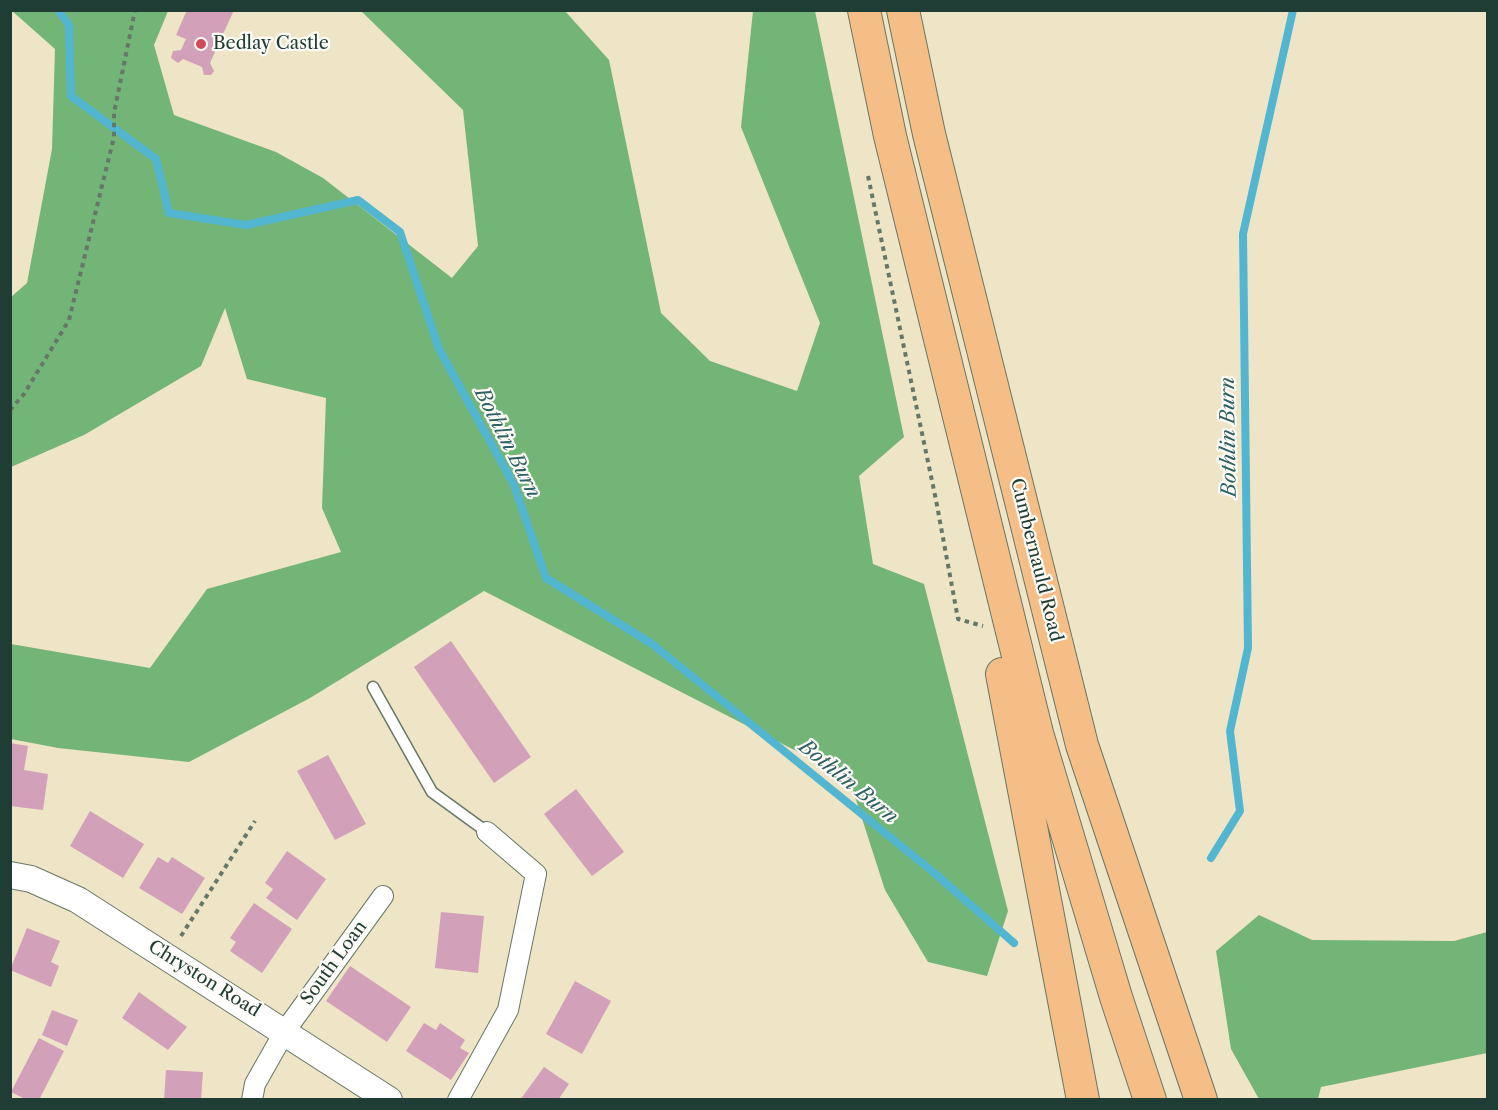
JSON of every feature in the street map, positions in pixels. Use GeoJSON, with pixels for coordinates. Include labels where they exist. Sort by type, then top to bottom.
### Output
{"type":"FeatureCollection","features":[{"type":"Feature","properties":{"kind":"main road"},"geometry":{"type":"LineString","coordinates":[[864,10],[890,136],[1037,733],[1116,997],[1150,1100]]}},
{"type":"Feature","properties":{"kind":"main road","name":"Cumbernauld Road"},"geometry":{"type":"LineString","coordinates":[[903,10],[929,134],[1082,745],[1201,1100]]}},
{"type":"Feature","properties":{"kind":"main road"},"geometry":{"type":"LineString","coordinates":[[987,530],[994,629],[1083,1100]]}},
{"type":"Feature","properties":{"kind":"street"},"geometry":{"type":"LineString","coordinates":[[458,1100],[508,1010],[536,874],[487,832]]}},
{"type":"Feature","properties":{"kind":"street","name":"Chryston Road"},"geometry":{"type":"LineString","coordinates":[[10,875],[31,879],[78,900],[389,1100]]}},
{"type":"Feature","properties":{"kind":"street","name":"South Loan"},"geometry":{"type":"LineString","coordinates":[[252,1100],[255,1084],[285,1031],[383,896]]}},
{"type":"Feature","properties":{"kind":"lane"},"geometry":{"type":"LineString","coordinates":[[373,687],[432,792],[487,832]]}},
{"type":"Feature","properties":{"kind":"path"},"geometry":{"type":"LineString","coordinates":[[10,410],[24,394],[69,320],[114,137],[114,113],[135,10]]}},
{"type":"Feature","properties":{"kind":"path"},"geometry":{"type":"LineString","coordinates":[[868,174],[958,619],[994,629]]}},
{"type":"Feature","properties":{"kind":"path"},"geometry":{"type":"LineString","coordinates":[[168,956],[255,821]]}},
{"type":"Feature","properties":{"kind":"green space"},"geometry":{"type":"Polygon","coordinates":[[[11,10],[168,11],[154,45],[174,115],[276,152],[323,178],[452,278],[478,246],[463,110],[361,11],[565,11],[609,60],[661,313],[710,361],[797,391],[820,323],[741,127],[753,11],[815,11],[904,437],[859,476],[873,564],[924,584],[1008,911],[987,976],[928,962],[885,890],[849,778],[484,591],[310,698],[189,762],[58,748],[11,739],[11,644],[150,668],[207,589],[341,552],[322,508],[326,398],[247,379],[225,308],[201,366],[84,435],[11,467],[11,297],[27,283],[52,149],[55,49],[11,10]]]}},
{"type":"Feature","properties":{"kind":"green space"},"geometry":{"type":"Polygon","coordinates":[[[1259,915],[1312,940],[1454,941],[1487,932],[1487,1053],[1321,1087],[1318,1099],[1259,1099],[1231,1049],[1216,951],[1259,915]]]}},
{"type":"Feature","properties":{"kind":"building","name":"Bedlay Castle"},"geometry":{"type":"Polygon","coordinates":[[[187,10],[234,10],[210,63],[214,71],[211,75],[204,75],[202,67],[183,59],[178,63],[171,58],[173,51],[181,50],[186,39],[176,35],[187,10]]]}},
{"type":"Feature","properties":{"kind":"building"},"geometry":{"type":"Polygon","coordinates":[[[451,641],[531,757],[494,783],[414,667],[451,641]]]}},
{"type":"Feature","properties":{"kind":"building"},"geometry":{"type":"Polygon","coordinates":[[[10,743],[28,746],[24,770],[48,774],[43,810],[10,806],[10,743]]]}},
{"type":"Feature","properties":{"kind":"building"},"geometry":{"type":"Polygon","coordinates":[[[328,755],[366,824],[335,840],[297,771],[328,755]]]}},
{"type":"Feature","properties":{"kind":"building"},"geometry":{"type":"Polygon","coordinates":[[[576,789],[624,852],[592,876],[544,814],[576,789]]]}},
{"type":"Feature","properties":{"kind":"building"},"geometry":{"type":"Polygon","coordinates":[[[90,811],[144,844],[123,878],[70,846],[90,811]]]}},
{"type":"Feature","properties":{"kind":"building"},"geometry":{"type":"Polygon","coordinates":[[[287,851],[326,879],[297,920],[266,898],[273,889],[265,883],[287,851]]]}},
{"type":"Feature","properties":{"kind":"building"},"geometry":{"type":"Polygon","coordinates":[[[158,857],[168,863],[172,857],[205,878],[182,914],[139,888],[158,857]]]}},
{"type":"Feature","properties":{"kind":"building"},"geometry":{"type":"Polygon","coordinates":[[[254,903],[292,929],[262,973],[230,951],[236,942],[230,938],[254,903]]]}},
{"type":"Feature","properties":{"kind":"building"},"geometry":{"type":"Polygon","coordinates":[[[441,912],[484,916],[478,973],[435,968],[441,912]]]}},
{"type":"Feature","properties":{"kind":"building"},"geometry":{"type":"Polygon","coordinates":[[[27,928],[60,941],[51,962],[59,966],[51,987],[10,970],[27,928]]]}},
{"type":"Feature","properties":{"kind":"building"},"geometry":{"type":"Polygon","coordinates":[[[350,966],[411,1007],[387,1042],[326,1001],[350,966]]]}},
{"type":"Feature","properties":{"kind":"building"},"geometry":{"type":"Polygon","coordinates":[[[575,981],[611,1001],[582,1054],[546,1034],[575,981]]]}},
{"type":"Feature","properties":{"kind":"building"},"geometry":{"type":"Polygon","coordinates":[[[139,992],[187,1027],[168,1050],[122,1018],[139,992]]]}},
{"type":"Feature","properties":{"kind":"building"},"geometry":{"type":"Polygon","coordinates":[[[52,1010],[78,1020],[67,1046],[42,1035],[52,1010]]]}},
{"type":"Feature","properties":{"kind":"building"},"geometry":{"type":"Polygon","coordinates":[[[424,1023],[436,1030],[440,1023],[465,1040],[460,1048],[469,1053],[451,1080],[406,1051],[424,1023]]]}},
{"type":"Feature","properties":{"kind":"building"},"geometry":{"type":"Polygon","coordinates":[[[39,1038],[64,1051],[39,1100],[27,1100],[11,1092],[39,1038]]]}},
{"type":"Feature","properties":{"kind":"building"},"geometry":{"type":"Polygon","coordinates":[[[544,1067],[569,1084],[558,1100],[520,1100],[544,1067]]]}},
{"type":"Feature","properties":{"kind":"building"},"geometry":{"type":"Polygon","coordinates":[[[166,1070],[203,1072],[201,1100],[164,1100],[166,1070]]]}},
{"type":"Feature","properties":{"kind":"waterway","name":"Bothlin Burn"},"geometry":{"type":"LineString","coordinates":[[58,10],[69,25],[71,96],[156,159],[169,213],[246,225],[358,200],[400,232],[439,349],[514,485],[546,578],[652,644],[932,871],[1014,943]]}},
{"type":"Feature","properties":{"kind":"waterway","name":"Bothlin Burn"},"geometry":{"type":"LineString","coordinates":[[1211,858],[1240,811],[1230,731],[1248,648],[1243,234],[1293,10]]}},
{"type":"Feature","properties":{"kind":"place","name":"Bedlay Castle"},"geometry":{"type":"Point","coordinates":[201,44]}}]}
